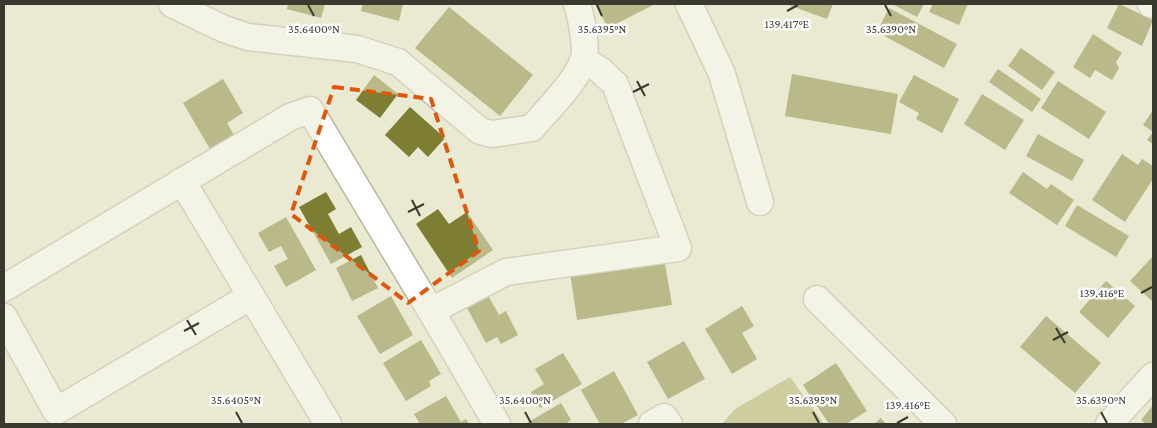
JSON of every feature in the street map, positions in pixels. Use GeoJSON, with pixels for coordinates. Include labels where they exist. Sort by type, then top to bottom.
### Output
{"type":"FeatureCollection","features":[{"type":"Feature","properties":{"kind":"street"},"geometry":{"type":"LineString","coordinates":[[172,4],[224,29],[248,37],[357,49],[398,62],[480,131],[492,134],[532,128],[568,87],[584,60],[584,39],[577,4]]}},
{"type":"Feature","properties":{"kind":"street"},"geometry":{"type":"LineString","coordinates":[[689,4],[722,74],[760,202]]}},
{"type":"Feature","properties":{"kind":"street"},"geometry":{"type":"LineString","coordinates":[[431,311],[506,272],[678,248],[615,84],[600,70],[584,60]]}},
{"type":"Feature","properties":{"kind":"street"},"geometry":{"type":"LineString","coordinates":[[4,288],[290,117],[310,110],[497,424]]}},
{"type":"Feature","properties":{"kind":"street"},"geometry":{"type":"LineString","coordinates":[[182,181],[328,424]]}},
{"type":"Feature","properties":{"kind":"street"},"geometry":{"type":"LineString","coordinates":[[4,317],[56,411],[251,296]]}},
{"type":"Feature","properties":{"kind":"street"},"geometry":{"type":"LineString","coordinates":[[817,299],[944,424]]}},
{"type":"Feature","properties":{"kind":"street"},"geometry":{"type":"LineString","coordinates":[[1109,424],[1153,376]]}},
{"type":"Feature","properties":{"kind":"street"},"geometry":{"type":"LineString","coordinates":[[652,424],[664,417],[669,424]]}},
{"type":"Feature","properties":{"kind":"highlighted area"},"geometry":{"type":"Polygon","coordinates":[[[334,87],[431,99],[479,251],[408,303],[291,214],[334,87]]]}},
{"type":"Feature","properties":{"kind":"shaded area"},"geometry":{"type":"Polygon","coordinates":[[[790,377],[824,424],[722,424],[735,409],[790,377]]]}},
{"type":"Feature","properties":{"kind":"building"},"geometry":{"type":"Polygon","coordinates":[[[288,4],[325,4],[321,18],[287,9],[288,4]]]}},
{"type":"Feature","properties":{"kind":"building"},"geometry":{"type":"Polygon","coordinates":[[[363,4],[403,4],[399,21],[361,11],[363,4]]]}},
{"type":"Feature","properties":{"kind":"building"},"geometry":{"type":"Polygon","coordinates":[[[595,4],[655,4],[608,28],[595,4]]]}},
{"type":"Feature","properties":{"kind":"building"},"geometry":{"type":"Polygon","coordinates":[[[786,4],[833,4],[827,19],[786,4]]]}},
{"type":"Feature","properties":{"kind":"building"},"geometry":{"type":"Polygon","coordinates":[[[892,4],[924,4],[917,17],[892,4]]]}},
{"type":"Feature","properties":{"kind":"building"},"geometry":{"type":"Polygon","coordinates":[[[933,4],[968,4],[959,25],[929,12],[933,4]]]}},
{"type":"Feature","properties":{"kind":"building"},"geometry":{"type":"Polygon","coordinates":[[[1119,4],[1153,20],[1142,46],[1107,28],[1119,4]]]}},
{"type":"Feature","properties":{"kind":"building"},"geometry":{"type":"Polygon","coordinates":[[[449,7],[533,75],[500,116],[415,48],[449,7]]]}},
{"type":"Feature","properties":{"kind":"building"},"geometry":{"type":"Polygon","coordinates":[[[889,8],[957,44],[944,68],[877,32],[889,8]]]}},
{"type":"Feature","properties":{"kind":"building"},"geometry":{"type":"Polygon","coordinates":[[[1093,34],[1122,53],[1116,62],[1119,68],[1112,80],[1095,70],[1090,78],[1073,67],[1093,34]]]}},
{"type":"Feature","properties":{"kind":"building"},"geometry":{"type":"Polygon","coordinates":[[[1021,48],[1055,72],[1042,90],[1008,66],[1021,48]]]}},
{"type":"Feature","properties":{"kind":"building"},"geometry":{"type":"Polygon","coordinates":[[[998,69],[1041,99],[1032,112],[989,82],[998,69]]]}},
{"type":"Feature","properties":{"kind":"building"},"geometry":{"type":"Polygon","coordinates":[[[792,74],[898,94],[891,134],[785,116],[792,74]]]}},
{"type":"Feature","properties":{"kind":"building"},"geometry":{"type":"Polygon","coordinates":[[[374,75],[398,94],[380,118],[356,100],[374,75]]]}},
{"type":"Feature","properties":{"kind":"building"},"geometry":{"type":"Polygon","coordinates":[[[914,75],[959,99],[942,133],[916,119],[919,113],[899,102],[914,75]]]}},
{"type":"Feature","properties":{"kind":"building"},"geometry":{"type":"Polygon","coordinates":[[[223,79],[243,113],[227,123],[234,135],[210,149],[183,103],[223,79]]]}},
{"type":"Feature","properties":{"kind":"building"},"geometry":{"type":"Polygon","coordinates":[[[1058,81],[1106,112],[1089,139],[1041,108],[1058,81]]]}},
{"type":"Feature","properties":{"kind":"building"},"geometry":{"type":"Polygon","coordinates":[[[982,94],[1024,120],[1005,150],[964,124],[982,94]]]}},
{"type":"Feature","properties":{"kind":"building"},"geometry":{"type":"Polygon","coordinates":[[[410,107],[445,138],[428,157],[418,147],[409,157],[385,135],[410,107]]]}},
{"type":"Feature","properties":{"kind":"building"},"geometry":{"type":"Polygon","coordinates":[[[1153,110],[1153,132],[1143,125],[1153,110]]]}},
{"type":"Feature","properties":{"kind":"building"},"geometry":{"type":"Polygon","coordinates":[[[1153,132],[1153,144],[1147,140],[1153,132]]]}},
{"type":"Feature","properties":{"kind":"building"},"geometry":{"type":"Polygon","coordinates":[[[1038,134],[1084,160],[1072,181],[1026,156],[1038,134]]]}},
{"type":"Feature","properties":{"kind":"building"},"geometry":{"type":"Polygon","coordinates":[[[1122,154],[1138,165],[1142,159],[1153,166],[1153,179],[1125,222],[1092,200],[1122,154]]]}},
{"type":"Feature","properties":{"kind":"building"},"geometry":{"type":"Polygon","coordinates":[[[1023,172],[1047,189],[1051,184],[1074,200],[1057,225],[1009,193],[1023,172]]]}},
{"type":"Feature","properties":{"kind":"building"},"geometry":{"type":"Polygon","coordinates":[[[326,192],[336,209],[328,214],[339,234],[351,227],[362,247],[331,264],[299,207],[326,192]]]}},
{"type":"Feature","properties":{"kind":"building"},"geometry":{"type":"Polygon","coordinates":[[[1077,205],[1129,236],[1116,257],[1065,226],[1077,205]]]}},
{"type":"Feature","properties":{"kind":"building"},"geometry":{"type":"Polygon","coordinates":[[[438,209],[449,224],[467,212],[493,250],[452,278],[416,224],[438,209]]]}},
{"type":"Feature","properties":{"kind":"building"},"geometry":{"type":"Polygon","coordinates":[[[286,217],[316,270],[286,287],[274,266],[288,259],[281,246],[269,252],[258,233],[286,217]]]}},
{"type":"Feature","properties":{"kind":"building"},"geometry":{"type":"Polygon","coordinates":[[[361,255],[378,288],[352,301],[336,268],[361,255]]]}},
{"type":"Feature","properties":{"kind":"building"},"geometry":{"type":"Polygon","coordinates":[[[1153,256],[1153,302],[1130,281],[1153,256]]]}},
{"type":"Feature","properties":{"kind":"building"},"geometry":{"type":"Polygon","coordinates":[[[664,258],[672,305],[577,320],[570,272],[664,258]]]}},
{"type":"Feature","properties":{"kind":"building"},"geometry":{"type":"Polygon","coordinates":[[[1106,281],[1135,306],[1108,338],[1079,312],[1106,281]]]}},
{"type":"Feature","properties":{"kind":"building"},"geometry":{"type":"Polygon","coordinates":[[[391,296],[413,335],[380,354],[357,316],[391,296]]]}},
{"type":"Feature","properties":{"kind":"building"},"geometry":{"type":"Polygon","coordinates":[[[489,297],[499,315],[506,311],[518,335],[501,344],[497,337],[486,343],[467,308],[489,297]]]}},
{"type":"Feature","properties":{"kind":"building"},"geometry":{"type":"Polygon","coordinates":[[[742,306],[754,326],[742,333],[757,359],[732,374],[705,329],[742,306]]]}},
{"type":"Feature","properties":{"kind":"building"},"geometry":{"type":"Polygon","coordinates":[[[1046,316],[1101,363],[1075,393],[1020,347],[1046,316]]]}},
{"type":"Feature","properties":{"kind":"building"},"geometry":{"type":"Polygon","coordinates":[[[421,340],[441,374],[429,381],[431,386],[406,401],[383,363],[421,340]]]}},
{"type":"Feature","properties":{"kind":"building"},"geometry":{"type":"Polygon","coordinates":[[[684,341],[705,379],[668,399],[647,362],[684,341]]]}},
{"type":"Feature","properties":{"kind":"building"},"geometry":{"type":"Polygon","coordinates":[[[563,353],[582,384],[540,408],[531,392],[544,384],[535,369],[563,353]]]}},
{"type":"Feature","properties":{"kind":"building"},"geometry":{"type":"Polygon","coordinates":[[[836,363],[867,411],[846,424],[829,424],[803,385],[836,363]]]}},
{"type":"Feature","properties":{"kind":"building"},"geometry":{"type":"Polygon","coordinates":[[[614,371],[638,415],[621,424],[600,424],[581,390],[614,371]]]}},
{"type":"Feature","properties":{"kind":"building"},"geometry":{"type":"Polygon","coordinates":[[[446,396],[461,422],[466,419],[469,424],[420,424],[414,414],[446,396]]]}},
{"type":"Feature","properties":{"kind":"building"},"geometry":{"type":"Polygon","coordinates":[[[561,403],[571,420],[565,424],[525,424],[561,403]]]}},
{"type":"Feature","properties":{"kind":"building"},"geometry":{"type":"Polygon","coordinates":[[[1153,405],[1153,424],[1146,424],[1141,420],[1153,405]]]}},
{"type":"Feature","properties":{"kind":"building"},"geometry":{"type":"Polygon","coordinates":[[[881,418],[886,424],[874,424],[881,418]]]}}]}
